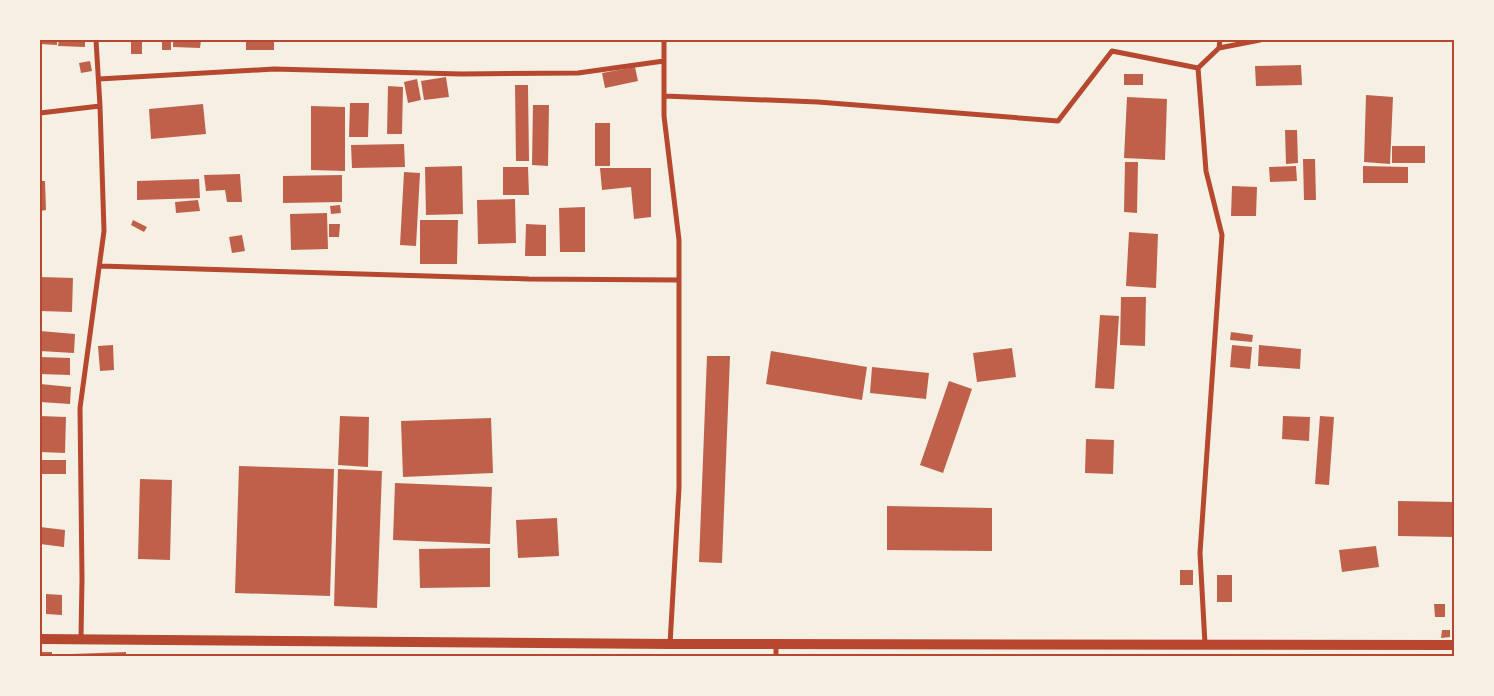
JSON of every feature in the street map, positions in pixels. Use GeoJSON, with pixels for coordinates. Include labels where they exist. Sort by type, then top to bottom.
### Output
{"type":"FeatureCollection","features":[{"type":"Feature","properties":{"kind":"main road"},"geometry":{"type":"LineString","coordinates":[[40,639],[670,644],[1454,644]]}},
{"type":"Feature","properties":{"kind":"street"},"geometry":{"type":"LineString","coordinates":[[81,638],[80,408],[104,232],[96,40]]}},
{"type":"Feature","properties":{"kind":"street"},"geometry":{"type":"LineString","coordinates":[[664,40],[664,116],[679,240],[679,488],[670,644]]}},
{"type":"Feature","properties":{"kind":"street"},"geometry":{"type":"LineString","coordinates":[[1219,48],[1220,40]]}},
{"type":"Feature","properties":{"kind":"street"},"geometry":{"type":"LineString","coordinates":[[1198,68],[1219,48],[1260,40]]}},
{"type":"Feature","properties":{"kind":"street"},"geometry":{"type":"LineString","coordinates":[[664,96],[818,102],[1058,121],[1112,51],[1198,68]]}},
{"type":"Feature","properties":{"kind":"street"},"geometry":{"type":"LineString","coordinates":[[98,79],[274,69],[461,74],[578,73],[664,61]]}},
{"type":"Feature","properties":{"kind":"street"},"geometry":{"type":"LineString","coordinates":[[1198,68],[1206,171],[1222,235],[1200,553],[1205,644]]}},
{"type":"Feature","properties":{"kind":"street"},"geometry":{"type":"LineString","coordinates":[[40,113],[100,106]]}},
{"type":"Feature","properties":{"kind":"street"},"geometry":{"type":"LineString","coordinates":[[100,266],[529,278],[679,280]]}},
{"type":"Feature","properties":{"kind":"street"},"geometry":{"type":"LineString","coordinates":[[776,644],[776,656]]}},
{"type":"Feature","properties":{"kind":"building"},"geometry":{"type":"Polygon","coordinates":[[[40,40],[57,40],[57,45],[40,44],[40,40]]]}},
{"type":"Feature","properties":{"kind":"building"},"geometry":{"type":"Polygon","coordinates":[[[59,40],[85,40],[85,47],[58,46],[59,40]]]}},
{"type":"Feature","properties":{"kind":"building"},"geometry":{"type":"Polygon","coordinates":[[[131,40],[142,40],[142,54],[131,54],[131,40]]]}},
{"type":"Feature","properties":{"kind":"building"},"geometry":{"type":"Polygon","coordinates":[[[162,40],[171,40],[171,50],[162,50],[162,40]]]}},
{"type":"Feature","properties":{"kind":"building"},"geometry":{"type":"Polygon","coordinates":[[[173,40],[201,40],[200,48],[173,47],[173,40]]]}},
{"type":"Feature","properties":{"kind":"building"},"geometry":{"type":"Polygon","coordinates":[[[246,40],[274,40],[274,50],[246,50],[246,40]]]}},
{"type":"Feature","properties":{"kind":"building"},"geometry":{"type":"Polygon","coordinates":[[[90,61],[92,71],[81,73],[79,63],[90,61]]]}},
{"type":"Feature","properties":{"kind":"building"},"geometry":{"type":"Polygon","coordinates":[[[1301,65],[1302,85],[1256,86],[1255,66],[1301,65]]]}},
{"type":"Feature","properties":{"kind":"building"},"geometry":{"type":"Polygon","coordinates":[[[635,67],[638,81],[605,88],[602,73],[635,67]]]}},
{"type":"Feature","properties":{"kind":"building"},"geometry":{"type":"Polygon","coordinates":[[[1124,74],[1143,74],[1143,85],[1124,85],[1124,74]]]}},
{"type":"Feature","properties":{"kind":"building"},"geometry":{"type":"Polygon","coordinates":[[[446,77],[449,97],[424,100],[421,81],[446,77]]]}},
{"type":"Feature","properties":{"kind":"building"},"geometry":{"type":"Polygon","coordinates":[[[417,79],[421,100],[408,103],[404,82],[417,79]]]}},
{"type":"Feature","properties":{"kind":"building"},"geometry":{"type":"Polygon","coordinates":[[[515,85],[528,85],[529,161],[516,161],[515,85]]]}},
{"type":"Feature","properties":{"kind":"building"},"geometry":{"type":"Polygon","coordinates":[[[388,86],[403,87],[402,134],[387,134],[388,86]]]}},
{"type":"Feature","properties":{"kind":"building"},"geometry":{"type":"Polygon","coordinates":[[[1366,95],[1393,97],[1390,164],[1364,162],[1366,95]]]}},
{"type":"Feature","properties":{"kind":"building"},"geometry":{"type":"Polygon","coordinates":[[[1127,97],[1167,99],[1165,160],[1124,158],[1127,97]]]}},
{"type":"Feature","properties":{"kind":"building"},"geometry":{"type":"Polygon","coordinates":[[[350,103],[369,103],[368,137],[349,137],[350,103]]]}},
{"type":"Feature","properties":{"kind":"building"},"geometry":{"type":"Polygon","coordinates":[[[203,104],[206,134],[151,139],[149,109],[203,104]]]}},
{"type":"Feature","properties":{"kind":"building"},"geometry":{"type":"Polygon","coordinates":[[[533,105],[549,105],[548,166],[532,165],[533,105]]]}},
{"type":"Feature","properties":{"kind":"building"},"geometry":{"type":"Polygon","coordinates":[[[311,106],[345,107],[345,171],[311,170],[311,106]]]}},
{"type":"Feature","properties":{"kind":"building"},"geometry":{"type":"Polygon","coordinates":[[[595,123],[610,123],[610,166],[595,166],[595,123]]]}},
{"type":"Feature","properties":{"kind":"building"},"geometry":{"type":"Polygon","coordinates":[[[1285,130],[1297,130],[1298,163],[1286,164],[1285,130]]]}},
{"type":"Feature","properties":{"kind":"building"},"geometry":{"type":"Polygon","coordinates":[[[404,144],[405,167],[352,168],[351,145],[404,144]]]}},
{"type":"Feature","properties":{"kind":"building"},"geometry":{"type":"Polygon","coordinates":[[[1392,146],[1425,146],[1425,163],[1392,163],[1392,146]]]}},
{"type":"Feature","properties":{"kind":"building"},"geometry":{"type":"Polygon","coordinates":[[[1303,159],[1315,159],[1316,200],[1304,200],[1303,159]]]}},
{"type":"Feature","properties":{"kind":"building"},"geometry":{"type":"Polygon","coordinates":[[[1125,162],[1138,162],[1137,213],[1124,212],[1125,162]]]}},
{"type":"Feature","properties":{"kind":"building"},"geometry":{"type":"Polygon","coordinates":[[[462,166],[463,214],[426,215],[425,167],[462,166]]]}},
{"type":"Feature","properties":{"kind":"building"},"geometry":{"type":"Polygon","coordinates":[[[1296,166],[1297,181],[1270,182],[1269,167],[1296,166]]]}},
{"type":"Feature","properties":{"kind":"building"},"geometry":{"type":"Polygon","coordinates":[[[1363,166],[1408,167],[1408,183],[1363,183],[1363,166]]]}},
{"type":"Feature","properties":{"kind":"building"},"geometry":{"type":"Polygon","coordinates":[[[503,167],[528,167],[529,195],[503,195],[503,167]]]}},
{"type":"Feature","properties":{"kind":"building"},"geometry":{"type":"Polygon","coordinates":[[[600,168],[651,168],[651,217],[634,219],[631,187],[602,190],[600,168]]]}},
{"type":"Feature","properties":{"kind":"building"},"geometry":{"type":"Polygon","coordinates":[[[404,172],[420,173],[416,246],[400,245],[404,172]]]}},
{"type":"Feature","properties":{"kind":"building"},"geometry":{"type":"Polygon","coordinates":[[[240,174],[242,202],[227,202],[225,190],[206,191],[204,175],[240,174]]]}},
{"type":"Feature","properties":{"kind":"building"},"geometry":{"type":"Polygon","coordinates":[[[342,175],[342,202],[283,203],[283,176],[342,175]]]}},
{"type":"Feature","properties":{"kind":"building"},"geometry":{"type":"Polygon","coordinates":[[[199,179],[200,198],[137,200],[137,181],[199,179]]]}},
{"type":"Feature","properties":{"kind":"building"},"geometry":{"type":"Polygon","coordinates":[[[40,181],[45,181],[46,210],[40,211],[40,181]]]}},
{"type":"Feature","properties":{"kind":"building"},"geometry":{"type":"Polygon","coordinates":[[[1232,186],[1257,187],[1256,216],[1231,216],[1232,186]]]}},
{"type":"Feature","properties":{"kind":"building"},"geometry":{"type":"Polygon","coordinates":[[[515,199],[516,243],[478,244],[477,200],[515,199]]]}},
{"type":"Feature","properties":{"kind":"building"},"geometry":{"type":"Polygon","coordinates":[[[198,200],[200,211],[176,213],[175,202],[198,200]]]}},
{"type":"Feature","properties":{"kind":"building"},"geometry":{"type":"Polygon","coordinates":[[[340,205],[341,213],[331,214],[330,206],[340,205]]]}},
{"type":"Feature","properties":{"kind":"building"},"geometry":{"type":"Polygon","coordinates":[[[585,207],[585,252],[560,252],[559,208],[585,207]]]}},
{"type":"Feature","properties":{"kind":"building"},"geometry":{"type":"Polygon","coordinates":[[[327,213],[328,249],[291,250],[290,214],[327,213]]]}},
{"type":"Feature","properties":{"kind":"building"},"geometry":{"type":"Polygon","coordinates":[[[133,220],[147,227],[144,232],[131,225],[133,220]]]}},
{"type":"Feature","properties":{"kind":"building"},"geometry":{"type":"Polygon","coordinates":[[[420,220],[458,220],[457,264],[420,264],[420,220]]]}},
{"type":"Feature","properties":{"kind":"building"},"geometry":{"type":"Polygon","coordinates":[[[329,224],[340,224],[339,237],[329,237],[329,224]]]}},
{"type":"Feature","properties":{"kind":"building"},"geometry":{"type":"Polygon","coordinates":[[[526,224],[546,225],[546,256],[525,256],[526,224]]]}},
{"type":"Feature","properties":{"kind":"building"},"geometry":{"type":"Polygon","coordinates":[[[1129,232],[1158,234],[1156,288],[1126,286],[1129,232]]]}},
{"type":"Feature","properties":{"kind":"building"},"geometry":{"type":"Polygon","coordinates":[[[242,235],[245,251],[232,253],[229,237],[242,235]]]}},
{"type":"Feature","properties":{"kind":"building"},"geometry":{"type":"Polygon","coordinates":[[[40,277],[73,278],[72,312],[40,311],[40,277]]]}},
{"type":"Feature","properties":{"kind":"building"},"geometry":{"type":"Polygon","coordinates":[[[1121,297],[1146,297],[1145,346],[1120,345],[1121,297]]]}},
{"type":"Feature","properties":{"kind":"building"},"geometry":{"type":"Polygon","coordinates":[[[1100,315],[1119,316],[1114,389],[1095,388],[1100,315]]]}},
{"type":"Feature","properties":{"kind":"building"},"geometry":{"type":"Polygon","coordinates":[[[40,331],[75,334],[74,353],[40,351],[40,331]]]}},
{"type":"Feature","properties":{"kind":"building"},"geometry":{"type":"Polygon","coordinates":[[[1231,332],[1253,335],[1252,342],[1230,340],[1231,332]]]}},
{"type":"Feature","properties":{"kind":"building"},"geometry":{"type":"Polygon","coordinates":[[[113,345],[114,370],[100,371],[98,346],[113,345]]]}},
{"type":"Feature","properties":{"kind":"building"},"geometry":{"type":"Polygon","coordinates":[[[1232,345],[1252,347],[1250,369],[1230,367],[1232,345]]]}},
{"type":"Feature","properties":{"kind":"building"},"geometry":{"type":"Polygon","coordinates":[[[1259,345],[1301,349],[1300,369],[1258,366],[1259,345]]]}},
{"type":"Feature","properties":{"kind":"building"},"geometry":{"type":"Polygon","coordinates":[[[1012,348],[1016,377],[977,382],[973,353],[1012,348]]]}},
{"type":"Feature","properties":{"kind":"building"},"geometry":{"type":"Polygon","coordinates":[[[771,351],[867,367],[862,400],[766,384],[771,351]]]}},
{"type":"Feature","properties":{"kind":"building"},"geometry":{"type":"Polygon","coordinates":[[[707,356],[730,356],[722,563],[699,562],[707,356]]]}},
{"type":"Feature","properties":{"kind":"building"},"geometry":{"type":"Polygon","coordinates":[[[40,357],[70,358],[70,375],[40,374],[40,357]]]}},
{"type":"Feature","properties":{"kind":"building"},"geometry":{"type":"Polygon","coordinates":[[[872,367],[929,373],[926,399],[870,393],[872,367]]]}},
{"type":"Feature","properties":{"kind":"building"},"geometry":{"type":"Polygon","coordinates":[[[949,381],[972,389],[943,473],[920,465],[949,381]]]}},
{"type":"Feature","properties":{"kind":"building"},"geometry":{"type":"Polygon","coordinates":[[[40,384],[71,387],[70,404],[40,402],[40,384]]]}},
{"type":"Feature","properties":{"kind":"building"},"geometry":{"type":"Polygon","coordinates":[[[40,416],[66,417],[65,453],[40,452],[40,416]]]}},
{"type":"Feature","properties":{"kind":"building"},"geometry":{"type":"Polygon","coordinates":[[[340,416],[369,417],[368,467],[338,465],[340,416]]]}},
{"type":"Feature","properties":{"kind":"building"},"geometry":{"type":"Polygon","coordinates":[[[1283,416],[1310,417],[1309,441],[1282,439],[1283,416]]]}},
{"type":"Feature","properties":{"kind":"building"},"geometry":{"type":"Polygon","coordinates":[[[1320,416],[1334,417],[1329,485],[1315,484],[1320,416]]]}},
{"type":"Feature","properties":{"kind":"building"},"geometry":{"type":"Polygon","coordinates":[[[491,418],[493,473],[403,477],[401,421],[491,418]]]}},
{"type":"Feature","properties":{"kind":"building"},"geometry":{"type":"Polygon","coordinates":[[[1086,439],[1114,440],[1113,474],[1085,473],[1086,439]]]}},
{"type":"Feature","properties":{"kind":"building"},"geometry":{"type":"Polygon","coordinates":[[[40,460],[66,460],[66,474],[40,474],[40,460]]]}},
{"type":"Feature","properties":{"kind":"building"},"geometry":{"type":"Polygon","coordinates":[[[239,466],[334,469],[330,596],[235,593],[239,466]]]}},
{"type":"Feature","properties":{"kind":"building"},"geometry":{"type":"Polygon","coordinates":[[[338,469],[382,471],[377,608],[334,606],[338,469]]]}},
{"type":"Feature","properties":{"kind":"building"},"geometry":{"type":"Polygon","coordinates":[[[140,479],[172,480],[170,560],[138,559],[140,479]]]}},
{"type":"Feature","properties":{"kind":"building"},"geometry":{"type":"Polygon","coordinates":[[[395,483],[492,487],[490,544],[393,540],[395,483]]]}},
{"type":"Feature","properties":{"kind":"building"},"geometry":{"type":"Polygon","coordinates":[[[1398,501],[1454,502],[1454,537],[1398,536],[1398,501]]]}},
{"type":"Feature","properties":{"kind":"building"},"geometry":{"type":"Polygon","coordinates":[[[887,506],[992,508],[992,551],[887,550],[887,506]]]}},
{"type":"Feature","properties":{"kind":"building"},"geometry":{"type":"Polygon","coordinates":[[[557,518],[559,556],[518,558],[516,520],[557,518]]]}},
{"type":"Feature","properties":{"kind":"building"},"geometry":{"type":"Polygon","coordinates":[[[40,527],[65,530],[64,547],[40,544],[40,527]]]}},
{"type":"Feature","properties":{"kind":"building"},"geometry":{"type":"Polygon","coordinates":[[[1376,546],[1379,567],[1342,572],[1339,550],[1376,546]]]}},
{"type":"Feature","properties":{"kind":"building"},"geometry":{"type":"Polygon","coordinates":[[[490,548],[490,587],[420,588],[419,549],[490,548]]]}},
{"type":"Feature","properties":{"kind":"building"},"geometry":{"type":"Polygon","coordinates":[[[1180,570],[1193,570],[1193,585],[1180,585],[1180,570]]]}},
{"type":"Feature","properties":{"kind":"building"},"geometry":{"type":"Polygon","coordinates":[[[1217,575],[1232,575],[1232,602],[1217,602],[1217,575]]]}},
{"type":"Feature","properties":{"kind":"building"},"geometry":{"type":"Polygon","coordinates":[[[46,594],[62,595],[62,615],[46,614],[46,594]]]}},
{"type":"Feature","properties":{"kind":"building"},"geometry":{"type":"Polygon","coordinates":[[[1434,604],[1445,604],[1445,617],[1435,617],[1434,604]]]}},
{"type":"Feature","properties":{"kind":"building"},"geometry":{"type":"Polygon","coordinates":[[[1442,630],[1450,630],[1450,637],[1441,638],[1442,630]]]}},
{"type":"Feature","properties":{"kind":"building"},"geometry":{"type":"Polygon","coordinates":[[[40,652],[52,652],[52,656],[40,656],[40,652]]]}},
{"type":"Feature","properties":{"kind":"building"},"geometry":{"type":"Polygon","coordinates":[[[126,652],[126,656],[72,656],[72,654],[126,652]]]}}]}
